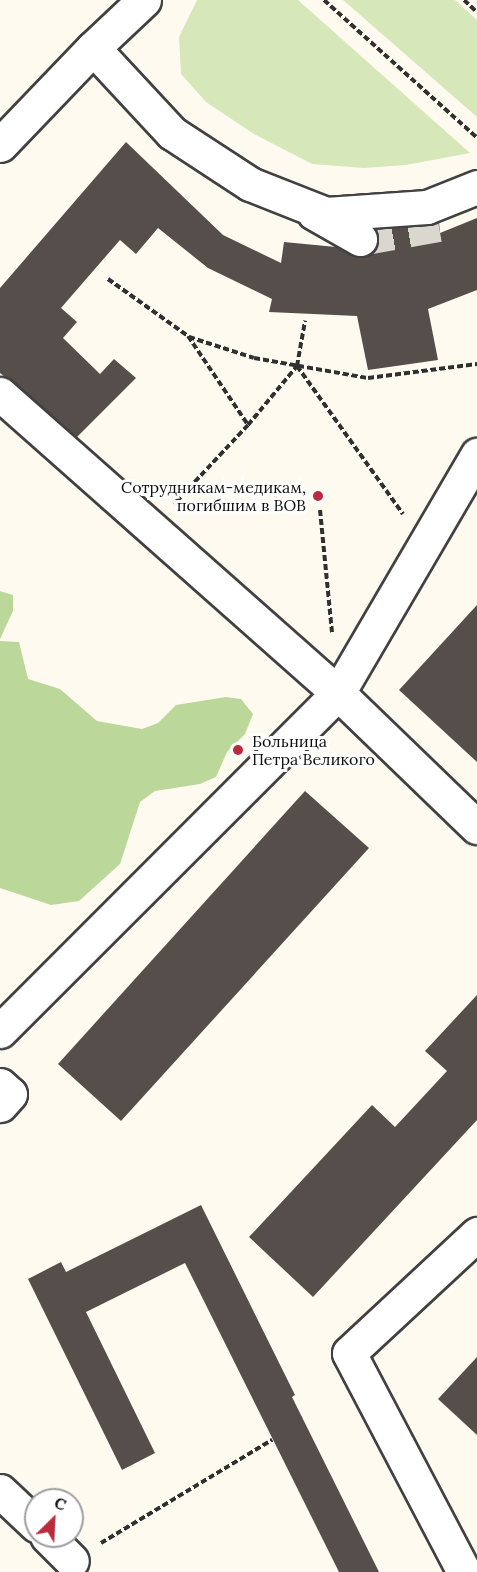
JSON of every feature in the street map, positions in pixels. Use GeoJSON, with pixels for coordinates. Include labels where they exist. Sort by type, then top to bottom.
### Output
{"type":"FeatureCollection","features":[{"type":"Feature","properties":{"kind":"lane"},"geometry":{"type":"LineString","coordinates":[[0,146],[93,48],[144,0]]}},
{"type":"Feature","properties":{"kind":"lane"},"geometry":{"type":"LineString","coordinates":[[93,48],[172,133],[250,184],[326,214],[427,207],[477,188]]}},
{"type":"Feature","properties":{"kind":"lane"},"geometry":{"type":"LineString","coordinates":[[439,225],[477,188]]}},
{"type":"Feature","properties":{"kind":"lane"},"geometry":{"type":"LineString","coordinates":[[289,199],[360,239]]}},
{"type":"Feature","properties":{"kind":"lane"},"geometry":{"type":"LineString","coordinates":[[0,394],[338,693],[477,827]]}},
{"type":"Feature","properties":{"kind":"lane"},"geometry":{"type":"LineString","coordinates":[[0,1031],[338,693],[477,455]]}},
{"type":"Feature","properties":{"kind":"lane"},"geometry":{"type":"LineString","coordinates":[[0,1085],[10,1094],[0,1105]]}},
{"type":"Feature","properties":{"kind":"lane"},"geometry":{"type":"LineString","coordinates":[[464,1572],[349,1353],[477,1234]]}},
{"type":"Feature","properties":{"kind":"lane"},"geometry":{"type":"LineString","coordinates":[[0,1491],[24,1514]]}},
{"type":"Feature","properties":{"kind":"lane"},"geometry":{"type":"LineString","coordinates":[[59,1548],[72,1561]]}},
{"type":"Feature","properties":{"kind":"path"},"geometry":{"type":"LineString","coordinates":[[324,0],[477,138]]}},
{"type":"Feature","properties":{"kind":"path"},"geometry":{"type":"LineString","coordinates":[[464,0],[477,12]]}},
{"type":"Feature","properties":{"kind":"path"},"geometry":{"type":"LineString","coordinates":[[108,279],[189,336],[254,358],[368,378],[477,364]]}},
{"type":"Feature","properties":{"kind":"path"},"geometry":{"type":"LineString","coordinates":[[151,528],[248,425],[297,366],[305,321]]}},
{"type":"Feature","properties":{"kind":"path"},"geometry":{"type":"LineString","coordinates":[[189,336],[248,425]]}},
{"type":"Feature","properties":{"kind":"path"},"geometry":{"type":"LineString","coordinates":[[297,366],[425,545]]}},
{"type":"Feature","properties":{"kind":"path"},"geometry":{"type":"LineString","coordinates":[[320,510],[332,636]]}},
{"type":"Feature","properties":{"kind":"path"},"geometry":{"type":"LineString","coordinates":[[72,1561],[272,1440]]}},
{"type":"Feature","properties":{"kind":"green space"},"geometry":{"type":"Polygon","coordinates":[[[197,0],[298,0],[470,153],[406,165],[364,168],[312,164],[254,134],[206,102],[181,74],[179,37],[197,0]]]}},
{"type":"Feature","properties":{"kind":"green space"},"geometry":{"type":"Polygon","coordinates":[[[343,0],[455,0],[477,20],[477,117],[343,0]]]}},
{"type":"Feature","properties":{"kind":"green space"},"geometry":{"type":"Polygon","coordinates":[[[0,591],[13,595],[13,611],[0,639],[0,591]]]}},
{"type":"Feature","properties":{"kind":"green space"},"geometry":{"type":"Polygon","coordinates":[[[0,641],[19,642],[28,679],[60,689],[97,721],[142,729],[158,723],[176,705],[226,697],[241,699],[253,714],[245,734],[227,752],[216,777],[200,784],[155,791],[140,802],[120,864],[79,901],[51,905],[0,888],[0,641]]]}},
{"type":"Feature","properties":{"kind":"building"},"geometry":{"type":"Polygon","coordinates":[[[126,142],[223,235],[281,263],[284,242],[336,247],[361,258],[377,248],[376,229],[439,222],[440,233],[477,218],[477,290],[428,309],[438,360],[368,370],[357,316],[269,312],[272,299],[208,268],[158,228],[136,254],[120,240],[61,308],[77,322],[63,338],[100,374],[114,359],[136,378],[77,437],[0,373],[0,288],[126,142]]]}},
{"type":"Feature","properties":{"kind":"building"},"geometry":{"type":"Polygon","coordinates":[[[477,605],[477,762],[399,690],[477,605]]]}},
{"type":"Feature","properties":{"kind":"building"},"geometry":{"type":"Polygon","coordinates":[[[305,791],[369,848],[121,1121],[58,1064],[305,791]]]}},
{"type":"Feature","properties":{"kind":"building"},"geometry":{"type":"Polygon","coordinates":[[[477,995],[477,1120],[313,1297],[249,1237],[372,1105],[395,1127],[447,1071],[425,1051],[477,995]]]}},
{"type":"Feature","properties":{"kind":"building"},"geometry":{"type":"Polygon","coordinates":[[[201,1205],[295,1395],[292,1397],[379,1572],[339,1572],[185,1263],[86,1312],[155,1453],[122,1470],[28,1279],[61,1262],[66,1272],[201,1205]]]}},
{"type":"Feature","properties":{"kind":"building"},"geometry":{"type":"Polygon","coordinates":[[[477,1357],[477,1435],[438,1399],[477,1357]]]}},
{"type":"Feature","properties":{"kind":"tunnel"},"geometry":{"type":"LineString","coordinates":[[360,239],[439,225]]}},
{"type":"Feature","properties":{"kind":"place","name":"Сотрудникам-медикам, погибшим в ВОВ"},"geometry":{"type":"Point","coordinates":[318,496]}},
{"type":"Feature","properties":{"kind":"place","name":"Больница Петра Великого"},"geometry":{"type":"Point","coordinates":[238,750]}}]}
